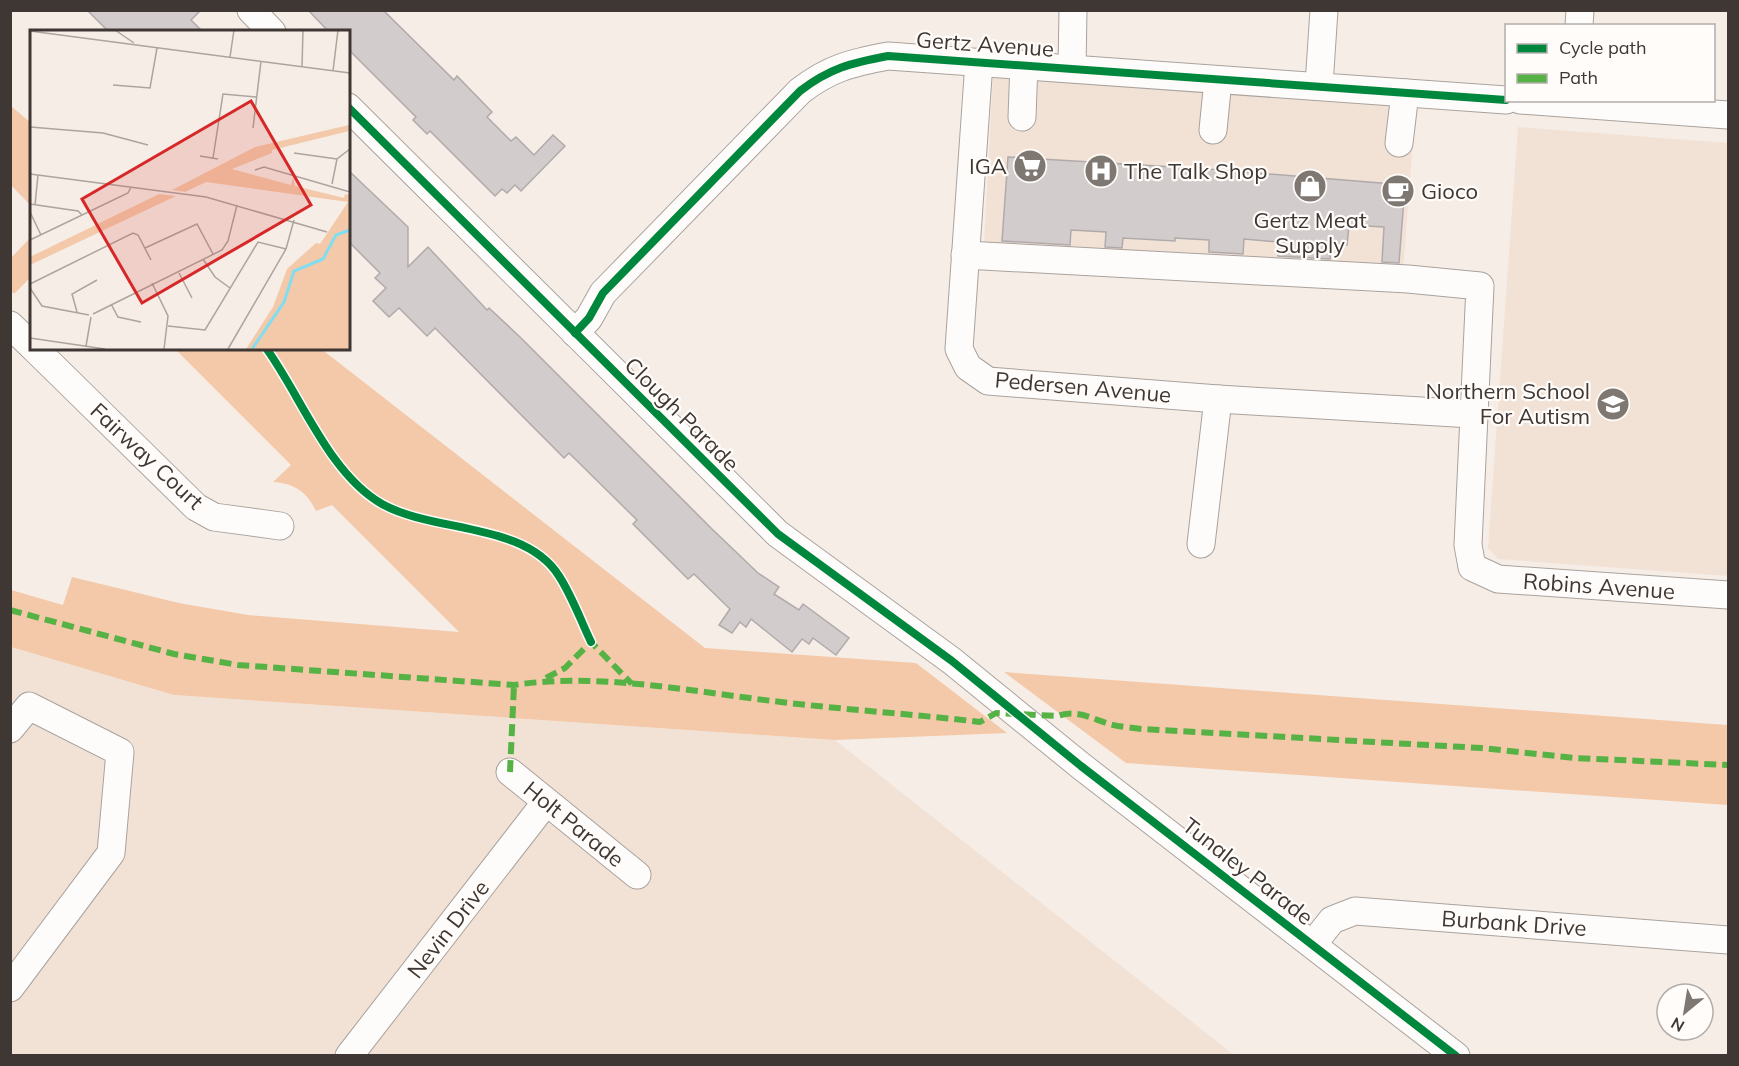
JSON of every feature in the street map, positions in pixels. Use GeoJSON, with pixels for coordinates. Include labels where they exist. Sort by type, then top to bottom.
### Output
{"type":"FeatureCollection","features":[{"type":"Feature","properties":{"kind":"street"},"geometry":{"type":"LineString","coordinates":[[251,10],[270,30]]}},
{"type":"Feature","properties":{"kind":"street"},"geometry":{"type":"LineString","coordinates":[[1072,68],[1073,10]]}},
{"type":"Feature","properties":{"kind":"street"},"geometry":{"type":"LineString","coordinates":[[1319,85],[1324,10]]}},
{"type":"Feature","properties":{"kind":"street","name":"Gertz Avenue"},"geometry":{"type":"LineString","coordinates":[[569,327],[589,318],[603,293],[800,91],[822,74],[847,63],[888,56],[1505,100]]}},
{"type":"Feature","properties":{"kind":"street","name":"Pedersen Avenue"},"geometry":{"type":"LineString","coordinates":[[979,62],[959,349],[968,367],[988,381],[1218,399],[1472,414]]}},
{"type":"Feature","properties":{"kind":"street"},"geometry":{"type":"LineString","coordinates":[[1022,117],[1024,64]]}},
{"type":"Feature","properties":{"kind":"street"},"geometry":{"type":"LineString","coordinates":[[1214,130],[1218,80]]}},
{"type":"Feature","properties":{"kind":"street"},"geometry":{"type":"LineString","coordinates":[[1399,143],[1405,93]]}},
{"type":"Feature","properties":{"kind":"street"},"geometry":{"type":"LineString","coordinates":[[1573,102],[1728,115]]}},
{"type":"Feature","properties":{"kind":"street","name":"Clough Parade"},"geometry":{"type":"LineString","coordinates":[[350,109],[778,534],[942,654],[1018,715]]}},
{"type":"Feature","properties":{"kind":"street"},"geometry":{"type":"LineString","coordinates":[[965,255],[1408,279],[1480,286],[1472,414]]}},
{"type":"Feature","properties":{"kind":"street","name":"Fairway Court"},"geometry":{"type":"LineString","coordinates":[[10,325],[30,344]]}},
{"type":"Feature","properties":{"kind":"street","name":"Fairway Court"},"geometry":{"type":"LineString","coordinates":[[36,350],[196,507],[214,516],[280,525]]}},
{"type":"Feature","properties":{"kind":"street"},"geometry":{"type":"LineString","coordinates":[[1201,544],[1218,399]]}},
{"type":"Feature","properties":{"kind":"street","name":"Robins Avenue"},"geometry":{"type":"LineString","coordinates":[[1472,414],[1468,545],[1472,567],[1498,579],[1728,596]]}},
{"type":"Feature","properties":{"kind":"street"},"geometry":{"type":"LineString","coordinates":[[10,729],[20,700],[120,752],[111,853],[10,988]]}},
{"type":"Feature","properties":{"kind":"street","name":"Tunaley Parade"},"geometry":{"type":"LineString","coordinates":[[1018,715],[1456,1056]]}},
{"type":"Feature","properties":{"kind":"street","name":"Holt Parade"},"geometry":{"type":"LineString","coordinates":[[510,772],[637,875]]}},
{"type":"Feature","properties":{"kind":"street","name":"Nevin Drive"},"geometry":{"type":"LineString","coordinates":[[349,1056],[546,802]]}},
{"type":"Feature","properties":{"kind":"street","name":"Burbank Drive"},"geometry":{"type":"LineString","coordinates":[[1313,944],[1332,920],[1355,911],[1728,940]]}},
{"type":"Feature","properties":{"kind":"shaded area"},"geometry":{"type":"Polygon","coordinates":[[[993,76],[1416,102],[1402,285],[983,263],[993,76]]]}},
{"type":"Feature","properties":{"kind":"shaded area"},"geometry":{"type":"Polygon","coordinates":[[[11,106],[30,122],[30,205],[11,185],[11,106]]]}},
{"type":"Feature","properties":{"kind":"shaded area","name":"Northern School For Autism"},"geometry":{"type":"Polygon","coordinates":[[[1518,127],[1728,143],[1728,576],[1498,559],[1488,548],[1518,127]]]}},
{"type":"Feature","properties":{"kind":"shaded area"},"geometry":{"type":"Polygon","coordinates":[[[30,238],[30,278],[14,294],[11,290],[11,258],[30,238]]]}},
{"type":"Feature","properties":{"kind":"shaded area"},"geometry":{"type":"Polygon","coordinates":[[[176,350],[323,350],[705,648],[916,663],[1007,733],[835,740],[174,695],[11,647],[11,590],[63,605],[72,577],[179,603],[248,615],[459,632],[332,505],[316,511],[299,490],[287,484],[273,482],[291,465],[176,350]]]}},
{"type":"Feature","properties":{"kind":"shaded area"},"geometry":{"type":"Polygon","coordinates":[[[10,647],[174,695],[835,740],[1234,1055],[11,1055],[10,647]]]}},
{"type":"Feature","properties":{"kind":"shaded area"},"geometry":{"type":"Polygon","coordinates":[[[1004,672],[1727,725],[1728,805],[1126,763],[1004,672]]]}},
{"type":"Feature","properties":{"kind":"building"},"geometry":{"type":"Polygon","coordinates":[[[87,10],[201,10],[191,20],[201,30],[107,30],[87,10]]]}},
{"type":"Feature","properties":{"kind":"building"},"geometry":{"type":"Polygon","coordinates":[[[308,10],[383,10],[454,80],[457,76],[492,112],[487,117],[511,141],[516,137],[534,155],[553,135],[565,146],[521,191],[515,185],[507,193],[502,189],[495,196],[430,131],[427,134],[413,120],[416,117],[350,51],[350,30],[327,30],[308,10]]]}},
{"type":"Feature","properties":{"kind":"building"},"geometry":{"type":"Polygon","coordinates":[[[1008,157],[1208,169],[1405,185],[1399,263],[1382,262],[1384,227],[1349,225],[1347,245],[1331,243],[1330,259],[1278,256],[1279,242],[1244,239],[1243,254],[1209,252],[1209,240],[1175,238],[1175,241],[1123,238],[1122,248],[1105,247],[1106,232],[1071,230],[1070,245],[1002,241],[1008,157]]]}},
{"type":"Feature","properties":{"kind":"building"},"geometry":{"type":"Polygon","coordinates":[[[350,172],[408,227],[408,267],[428,247],[487,310],[489,308],[520,337],[712,529],[758,573],[779,587],[774,594],[799,610],[803,604],[849,638],[836,655],[813,638],[809,644],[802,639],[792,652],[751,619],[746,627],[740,622],[732,633],[719,625],[730,609],[694,574],[688,579],[633,524],[637,520],[569,453],[564,458],[435,328],[427,336],[399,308],[389,317],[373,301],[386,288],[375,278],[380,273],[350,243],[350,172]]]}},
{"type":"Feature","properties":{"kind":"marked path"},"geometry":{"type":"LineString","coordinates":[[10,610],[174,654],[238,665],[514,685],[580,681],[614,682],[806,705],[980,722],[996,713],[1058,716],[1074,714],[1118,726],[1142,729],[1481,748],[1575,758],[1728,765]]}},
{"type":"Feature","properties":{"kind":"marked path"},"geometry":{"type":"LineString","coordinates":[[546,678],[565,668],[591,642],[632,684]]}},
{"type":"Feature","properties":{"kind":"marked path"},"geometry":{"type":"LineString","coordinates":[[510,772],[514,685]]}},
{"type":"Feature","properties":{"kind":"cycle path"},"geometry":{"type":"LineString","coordinates":[[575,333],[589,318],[603,293],[800,91],[841,67],[863,61],[888,56],[1505,100]]}},
{"type":"Feature","properties":{"kind":"cycle path"},"geometry":{"type":"LineString","coordinates":[[350,109],[778,534],[952,661],[1081,766],[1456,1056]]}},
{"type":"Feature","properties":{"kind":"cycle path"},"geometry":{"type":"LineString","coordinates":[[267,350],[331,454],[363,491],[382,504],[403,513],[502,537],[524,546],[544,559],[564,584],[591,642]]}},
{"type":"Feature","properties":{"kind":"place","name":"IGA"},"geometry":{"type":"Point","coordinates":[1030,166]}},
{"type":"Feature","properties":{"kind":"place","name":"The Talk Shop"},"geometry":{"type":"Point","coordinates":[1101,171]}},
{"type":"Feature","properties":{"kind":"place","name":"Gertz Meat Supply"},"geometry":{"type":"Point","coordinates":[1310,186]}},
{"type":"Feature","properties":{"kind":"place","name":"Gioco"},"geometry":{"type":"Point","coordinates":[1398,191]}},
{"type":"Feature","properties":{"kind":"place","name":"Northern School For Autism"},"geometry":{"type":"Point","coordinates":[1613,404]}}]}
